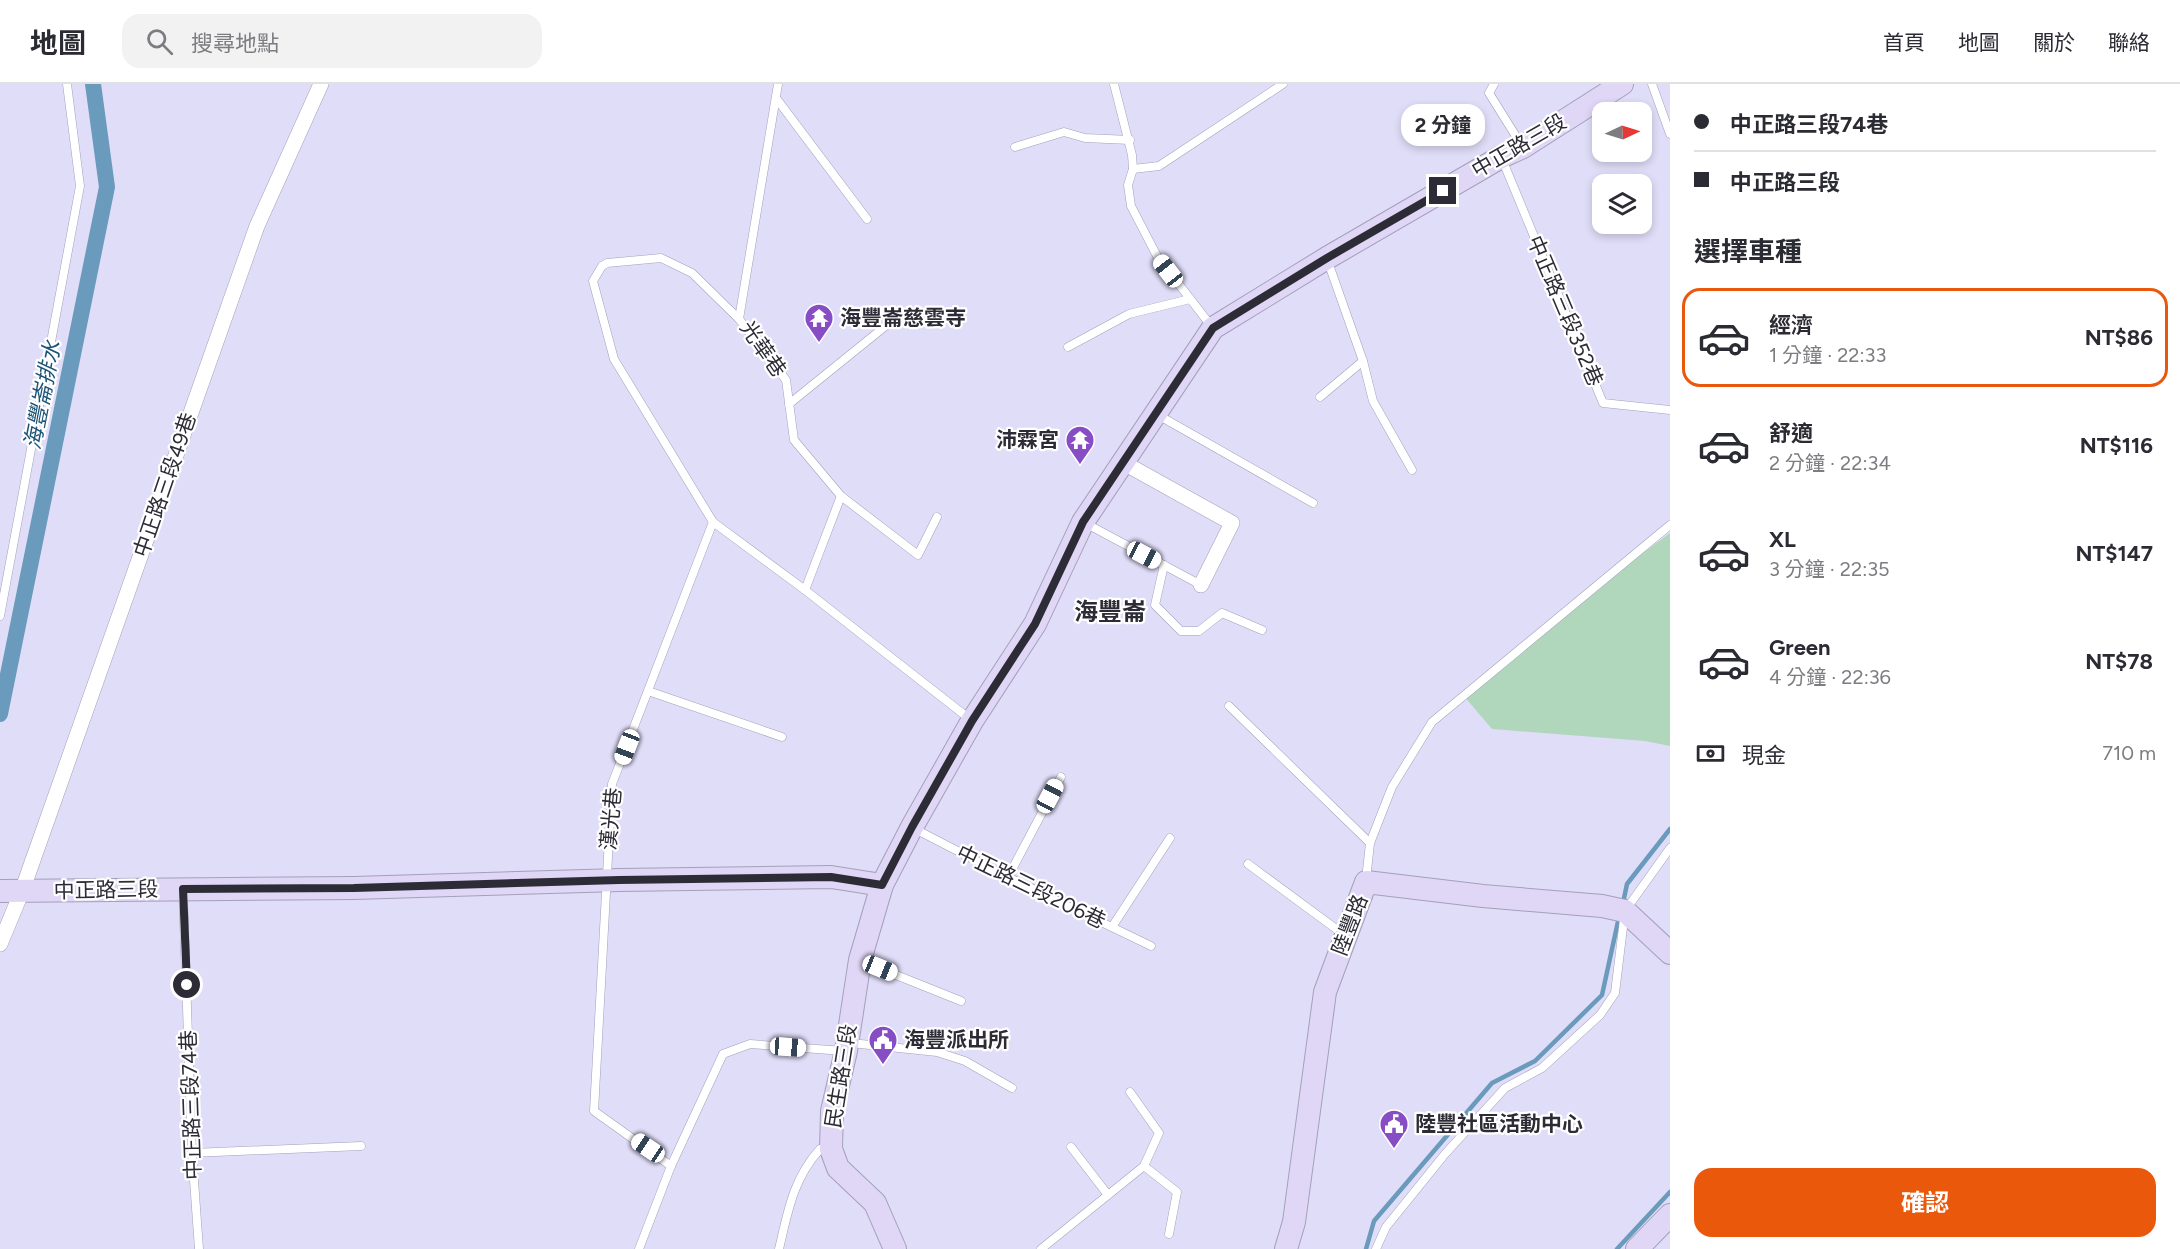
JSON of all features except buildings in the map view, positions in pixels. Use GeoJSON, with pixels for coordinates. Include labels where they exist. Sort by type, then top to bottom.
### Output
{"type":"FeatureCollection","features":[{"type":"Feature","properties":{"kind":"street","name":"中正路三段49巷"},"geometry":{"type":"LineString","coordinates":[[0,944],[9,891],[257,226],[321,84]]}},
{"type":"Feature","properties":{"kind":"street","name":"中正路三段"},"geometry":{"type":"LineString","coordinates":[[9,891],[354,888],[606,880],[831,877],[882,885],[972,721],[1035,624],[1083,522],[1213,328],[1327,258],[1501,157],[1523,147],[1622,84]]}},
{"type":"Feature","properties":{"kind":"street"},"geometry":{"type":"LineString","coordinates":[[1124,463],[1232,523],[1201,585]]}},
{"type":"Feature","properties":{"kind":"street","name":"陸豐路"},"geometry":{"type":"LineString","coordinates":[[1286,1249],[1294,1222],[1325,992],[1366,882],[1483,896],[1602,906],[1625,911]]}},
{"type":"Feature","properties":{"kind":"street","name":"民生路三段"},"geometry":{"type":"LineString","coordinates":[[882,885],[860,960],[846,1047],[832,1111],[831,1149],[838,1168],[875,1203],[895,1249]]}},
{"type":"Feature","properties":{"kind":"street"},"geometry":{"type":"LineString","coordinates":[[1625,911],[1670,953]]}},
{"type":"Feature","properties":{"kind":"street"},"geometry":{"type":"LineString","coordinates":[[1637,1249],[1670,1215]]}},
{"type":"Feature","properties":{"kind":"lane"},"geometry":{"type":"LineString","coordinates":[[0,616],[80,186],[67,84]]}},
{"type":"Feature","properties":{"kind":"lane","name":"光華巷"},"geometry":{"type":"LineString","coordinates":[[778,84],[739,319],[786,380],[794,440],[841,496],[918,555],[937,517]]}},
{"type":"Feature","properties":{"kind":"lane"},"geometry":{"type":"LineString","coordinates":[[1114,84],[1130,140],[1133,169],[1128,185],[1131,206],[1157,256],[1213,328]]}},
{"type":"Feature","properties":{"kind":"lane"},"geometry":{"type":"LineString","coordinates":[[1133,169],[1160,165],[1283,84]]}},
{"type":"Feature","properties":{"kind":"lane"},"geometry":{"type":"LineString","coordinates":[[1494,84],[1489,93],[1523,147]]}},
{"type":"Feature","properties":{"kind":"lane"},"geometry":{"type":"LineString","coordinates":[[1652,84],[1670,134]]}},
{"type":"Feature","properties":{"kind":"lane"},"geometry":{"type":"LineString","coordinates":[[776,98],[867,219]]}},
{"type":"Feature","properties":{"kind":"lane"},"geometry":{"type":"LineString","coordinates":[[1015,147],[1065,132],[1085,138],[1130,140]]}},
{"type":"Feature","properties":{"kind":"lane","name":"中正路三段352巷"},"geometry":{"type":"LineString","coordinates":[[1501,157],[1603,403],[1670,410]]}},
{"type":"Feature","properties":{"kind":"lane"},"geometry":{"type":"LineString","coordinates":[[739,319],[692,273],[660,258],[607,263],[602,266],[592,281],[614,359],[713,522],[805,590],[972,721]]}},
{"type":"Feature","properties":{"kind":"lane"},"geometry":{"type":"LineString","coordinates":[[1327,258],[1364,361],[1373,401],[1412,470]]}},
{"type":"Feature","properties":{"kind":"lane"},"geometry":{"type":"LineString","coordinates":[[1068,347],[1129,314],[1190,299]]}},
{"type":"Feature","properties":{"kind":"lane"},"geometry":{"type":"LineString","coordinates":[[789,404],[888,324]]}},
{"type":"Feature","properties":{"kind":"lane"},"geometry":{"type":"LineString","coordinates":[[1320,397],[1364,361]]}},
{"type":"Feature","properties":{"kind":"lane"},"geometry":{"type":"LineString","coordinates":[[1156,414],[1313,504]]}},
{"type":"Feature","properties":{"kind":"lane"},"geometry":{"type":"LineString","coordinates":[[805,590],[841,496]]}},
{"type":"Feature","properties":{"kind":"lane","name":"漢光巷"},"geometry":{"type":"LineString","coordinates":[[671,1166],[594,1111],[612,784],[713,522]]}},
{"type":"Feature","properties":{"kind":"lane"},"geometry":{"type":"LineString","coordinates":[[1083,522],[1201,585]]}},
{"type":"Feature","properties":{"kind":"lane"},"geometry":{"type":"LineString","coordinates":[[1366,882],[1370,843],[1392,787],[1432,722],[1670,525]]}},
{"type":"Feature","properties":{"kind":"lane"},"geometry":{"type":"LineString","coordinates":[[1164,565],[1155,605],[1181,631],[1199,631],[1222,613],[1262,630]]}},
{"type":"Feature","properties":{"kind":"lane"},"geometry":{"type":"LineString","coordinates":[[648,691],[782,737]]}},
{"type":"Feature","properties":{"kind":"lane"},"geometry":{"type":"LineString","coordinates":[[1228,706],[1370,843]]}},
{"type":"Feature","properties":{"kind":"lane"},"geometry":{"type":"LineString","coordinates":[[1008,877],[1061,777]]}},
{"type":"Feature","properties":{"kind":"lane","name":"中正路三段206巷"},"geometry":{"type":"LineString","coordinates":[[912,827],[1008,877],[1151,946]]}},
{"type":"Feature","properties":{"kind":"lane"},"geometry":{"type":"LineString","coordinates":[[1112,927],[1170,838]]}},
{"type":"Feature","properties":{"kind":"lane"},"geometry":{"type":"LineString","coordinates":[[1376,1249],[1386,1227],[1445,1155],[1505,1088],[1542,1068],[1600,1016],[1615,993],[1625,911],[1670,848]]}},
{"type":"Feature","properties":{"kind":"lane"},"geometry":{"type":"LineString","coordinates":[[1248,864],[1345,936]]}},
{"type":"Feature","properties":{"kind":"lane","name":"中正路三段74巷"},"geometry":{"type":"LineString","coordinates":[[183,889],[192,1153],[199,1249]]}},
{"type":"Feature","properties":{"kind":"lane"},"geometry":{"type":"LineString","coordinates":[[860,960],[961,1001]]}},
{"type":"Feature","properties":{"kind":"lane"},"geometry":{"type":"LineString","coordinates":[[639,1249],[671,1166],[723,1054],[750,1044],[937,1052],[965,1061],[1012,1088]]}},
{"type":"Feature","properties":{"kind":"lane"},"geometry":{"type":"LineString","coordinates":[[1041,1249],[1144,1166],[1159,1133],[1130,1092]]}},
{"type":"Feature","properties":{"kind":"lane"},"geometry":{"type":"LineString","coordinates":[[192,1153],[362,1146]]}},
{"type":"Feature","properties":{"kind":"lane"},"geometry":{"type":"LineString","coordinates":[[1071,1147],[1108,1195]]}},
{"type":"Feature","properties":{"kind":"lane"},"geometry":{"type":"LineString","coordinates":[[779,1249],[790,1201],[810,1160],[820,1149],[831,1149]]}},
{"type":"Feature","properties":{"kind":"lane"},"geometry":{"type":"LineString","coordinates":[[1144,1166],[1177,1192],[1169,1234]]}},
{"type":"Feature","properties":{"kind":"green space"},"geometry":{"type":"Polygon","coordinates":[[[1670,533],[1670,746],[1645,741],[1492,729],[1463,695],[1587,594],[1670,533]]]}},
{"type":"Feature","properties":{"kind":"waterway","name":"海豐崙排水"},"geometry":{"type":"LineString","coordinates":[[0,714],[107,187],[93,84]]}},
{"type":"Feature","properties":{"kind":"waterway"},"geometry":{"type":"LineString","coordinates":[[1623,903],[1627,884],[1670,829]]}},
{"type":"Feature","properties":{"kind":"waterway"},"geometry":{"type":"LineString","coordinates":[[1366,1249],[1374,1221],[1492,1083],[1535,1061],[1602,995],[1619,917]]}},
{"type":"Feature","properties":{"kind":"waterway"},"geometry":{"type":"LineString","coordinates":[[1617,1249],[1670,1192]]}},
{"type":"Feature","properties":{"kind":"place","name":"海豐崙慈雲寺"},"geometry":{"type":"Point","coordinates":[819,344]}},
{"type":"Feature","properties":{"kind":"place","name":"沛霖宮"},"geometry":{"type":"Point","coordinates":[1080,466]}},
{"type":"Feature","properties":{"kind":"place","name":"海豐派出所"},"geometry":{"type":"Point","coordinates":[883,1066]}},
{"type":"Feature","properties":{"kind":"place","name":"陸豐社區活動中心"},"geometry":{"type":"Point","coordinates":[1394,1150]}},
{"type":"Feature","properties":{"kind":"district","name":"海豐崙"},"geometry":{"type":"Point","coordinates":[1110,612]}},
{"type":"Feature","properties":{"kind":"route"},"geometry":{"type":"LineString","coordinates":[[187,985],[183,889],[354,888],[619,880],[831,877],[882,885],[972,721],[1035,624],[1083,522],[1213,328],[1327,258],[1443,191]]}}]}
